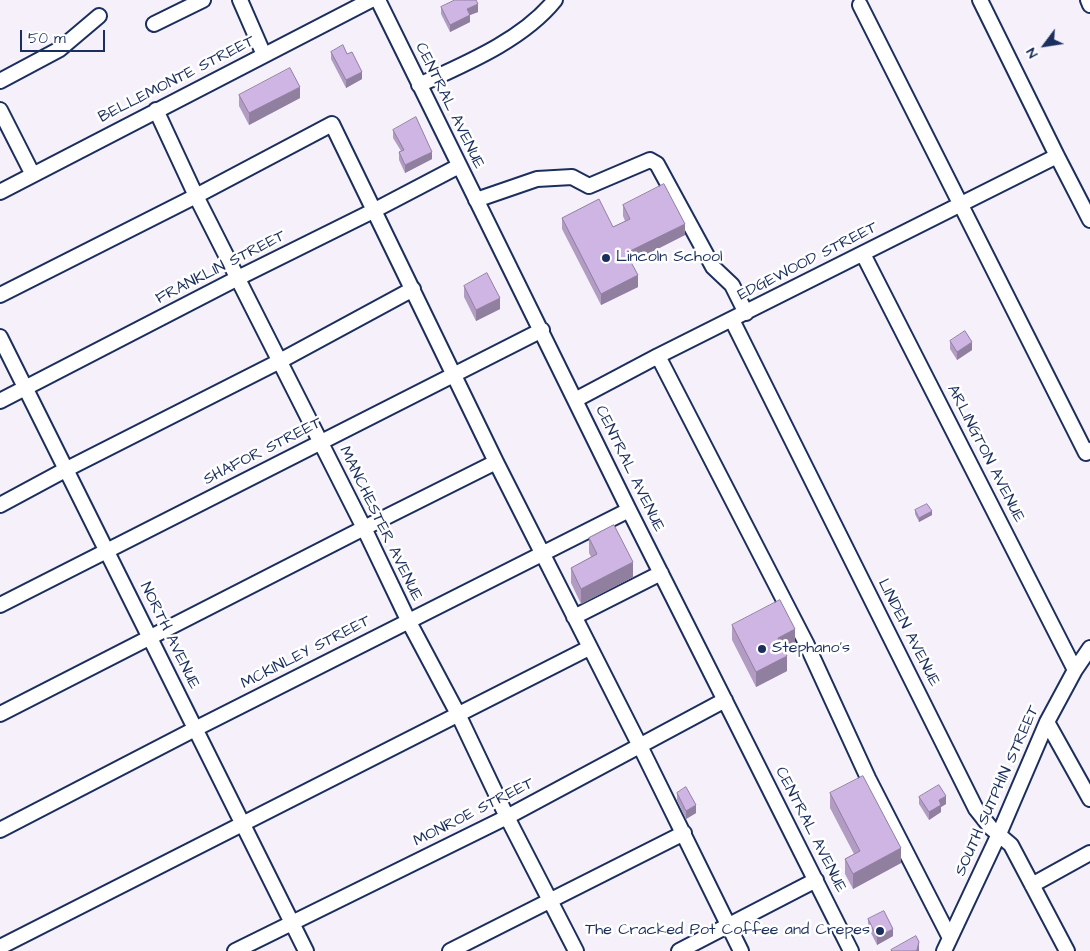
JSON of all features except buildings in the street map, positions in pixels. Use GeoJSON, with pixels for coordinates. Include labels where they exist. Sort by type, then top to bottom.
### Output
{"type":"FeatureCollection","features":[{"type":"Feature","properties":{"kind":"street"},"geometry":{"type":"LineString","coordinates":[[154,24],[203,0]]}},
{"type":"Feature","properties":{"kind":"street"},"geometry":{"type":"LineString","coordinates":[[240,0],[264,55]]}},
{"type":"Feature","properties":{"kind":"street","name":"BELLEMONTE STREET"},"geometry":{"type":"LineString","coordinates":[[0,192],[371,0]]}},
{"type":"Feature","properties":{"kind":"street","name":"CENTRAL AVENUE"},"geometry":{"type":"LineString","coordinates":[[378,0],[629,510],[851,951]]}},
{"type":"Feature","properties":{"kind":"street"},"geometry":{"type":"LineString","coordinates":[[980,0],[1056,156],[1090,220]]}},
{"type":"Feature","properties":{"kind":"street"},"geometry":{"type":"LineString","coordinates":[[1088,0],[1090,5]]}},
{"type":"Feature","properties":{"kind":"street"},"geometry":{"type":"LineString","coordinates":[[420,85],[494,48],[520,32],[548,3]]}},
{"type":"Feature","properties":{"kind":"street"},"geometry":{"type":"LineString","coordinates":[[860,5],[1089,455]]}},
{"type":"Feature","properties":{"kind":"street"},"geometry":{"type":"LineString","coordinates":[[0,81],[60,49],[99,16]]}},
{"type":"Feature","properties":{"kind":"street"},"geometry":{"type":"LineString","coordinates":[[0,110],[33,175]]}},
{"type":"Feature","properties":{"kind":"street","name":"MANCHESTER AVENUE"},"geometry":{"type":"LineString","coordinates":[[156,110],[196,196],[576,951]]}},
{"type":"Feature","properties":{"kind":"street"},"geometry":{"type":"LineString","coordinates":[[0,295],[196,196],[332,124],[496,462],[684,833],[740,951]]}},
{"type":"Feature","properties":{"kind":"street","name":"EDGEWOOD STREET"},"geometry":{"type":"LineString","coordinates":[[575,400],[658,356],[1056,156]]}},
{"type":"Feature","properties":{"kind":"street"},"geometry":{"type":"LineString","coordinates":[[476,200],[537,179],[572,176],[589,186],[650,160],[657,164],[713,268],[732,286],[746,313]]}},
{"type":"Feature","properties":{"kind":"street","name":"FRANKLIN STREET"},"geometry":{"type":"LineString","coordinates":[[0,401],[459,166]]}},
{"type":"Feature","properties":{"kind":"street","name":"ARLINGTON AVENUE"},"geometry":{"type":"LineString","coordinates":[[863,254],[1075,670]]}},
{"type":"Feature","properties":{"kind":"street"},"geometry":{"type":"LineString","coordinates":[[0,505],[280,361],[413,290]]}},
{"type":"Feature","properties":{"kind":"street","name":"LINDEN AVENUE"},"geometry":{"type":"LineString","coordinates":[[732,320],[976,810],[991,828],[1011,845],[1067,951]]}},
{"type":"Feature","properties":{"kind":"street","name":"SHAFOR STREET"},"geometry":{"type":"LineString","coordinates":[[0,605],[542,330]]}},
{"type":"Feature","properties":{"kind":"street","name":"NORTH AVENUE"},"geometry":{"type":"LineString","coordinates":[[0,337],[306,951]]}},
{"type":"Feature","properties":{"kind":"street"},"geometry":{"type":"LineString","coordinates":[[658,356],[806,643],[868,778],[950,938]]}},
{"type":"Feature","properties":{"kind":"street"},"geometry":{"type":"LineString","coordinates":[[0,714],[496,462]]}},
{"type":"Feature","properties":{"kind":"street","name":"MCKINLEY STREET"},"geometry":{"type":"LineString","coordinates":[[0,830],[195,729],[629,510]]}},
{"type":"Feature","properties":{"kind":"street"},"geometry":{"type":"LineString","coordinates":[[574,617],[661,573]]}},
{"type":"Feature","properties":{"kind":"street"},"geometry":{"type":"LineString","coordinates":[[0,947],[589,648]]}},
{"type":"Feature","properties":{"kind":"street","name":"SOUTH SUTPHIN STREET"},"geometry":{"type":"LineString","coordinates":[[944,951],[999,834],[1047,722],[1075,670],[1090,648]]}},
{"type":"Feature","properties":{"kind":"street","name":"MONROE STREET"},"geometry":{"type":"LineString","coordinates":[[236,951],[507,817],[725,700]]}},
{"type":"Feature","properties":{"kind":"street"},"geometry":{"type":"LineString","coordinates":[[1047,722],[1089,796]]}},
{"type":"Feature","properties":{"kind":"street"},"geometry":{"type":"LineString","coordinates":[[450,951],[684,833]]}},
{"type":"Feature","properties":{"kind":"street"},"geometry":{"type":"LineString","coordinates":[[1032,885],[1090,853]]}},
{"type":"Feature","properties":{"kind":"street"},"geometry":{"type":"LineString","coordinates":[[679,951],[816,880]]}},
{"type":"Feature","properties":{"kind":"place","name":"Lincoln School"},"geometry":{"type":"Point","coordinates":[606,258]}},
{"type":"Feature","properties":{"kind":"place","name":"Stephano’s"},"geometry":{"type":"Point","coordinates":[762,649]}},
{"type":"Feature","properties":{"kind":"place","name":"The Cracked Pot Coffee and Crepes"},"geometry":{"type":"Point","coordinates":[880,931]}}]}
